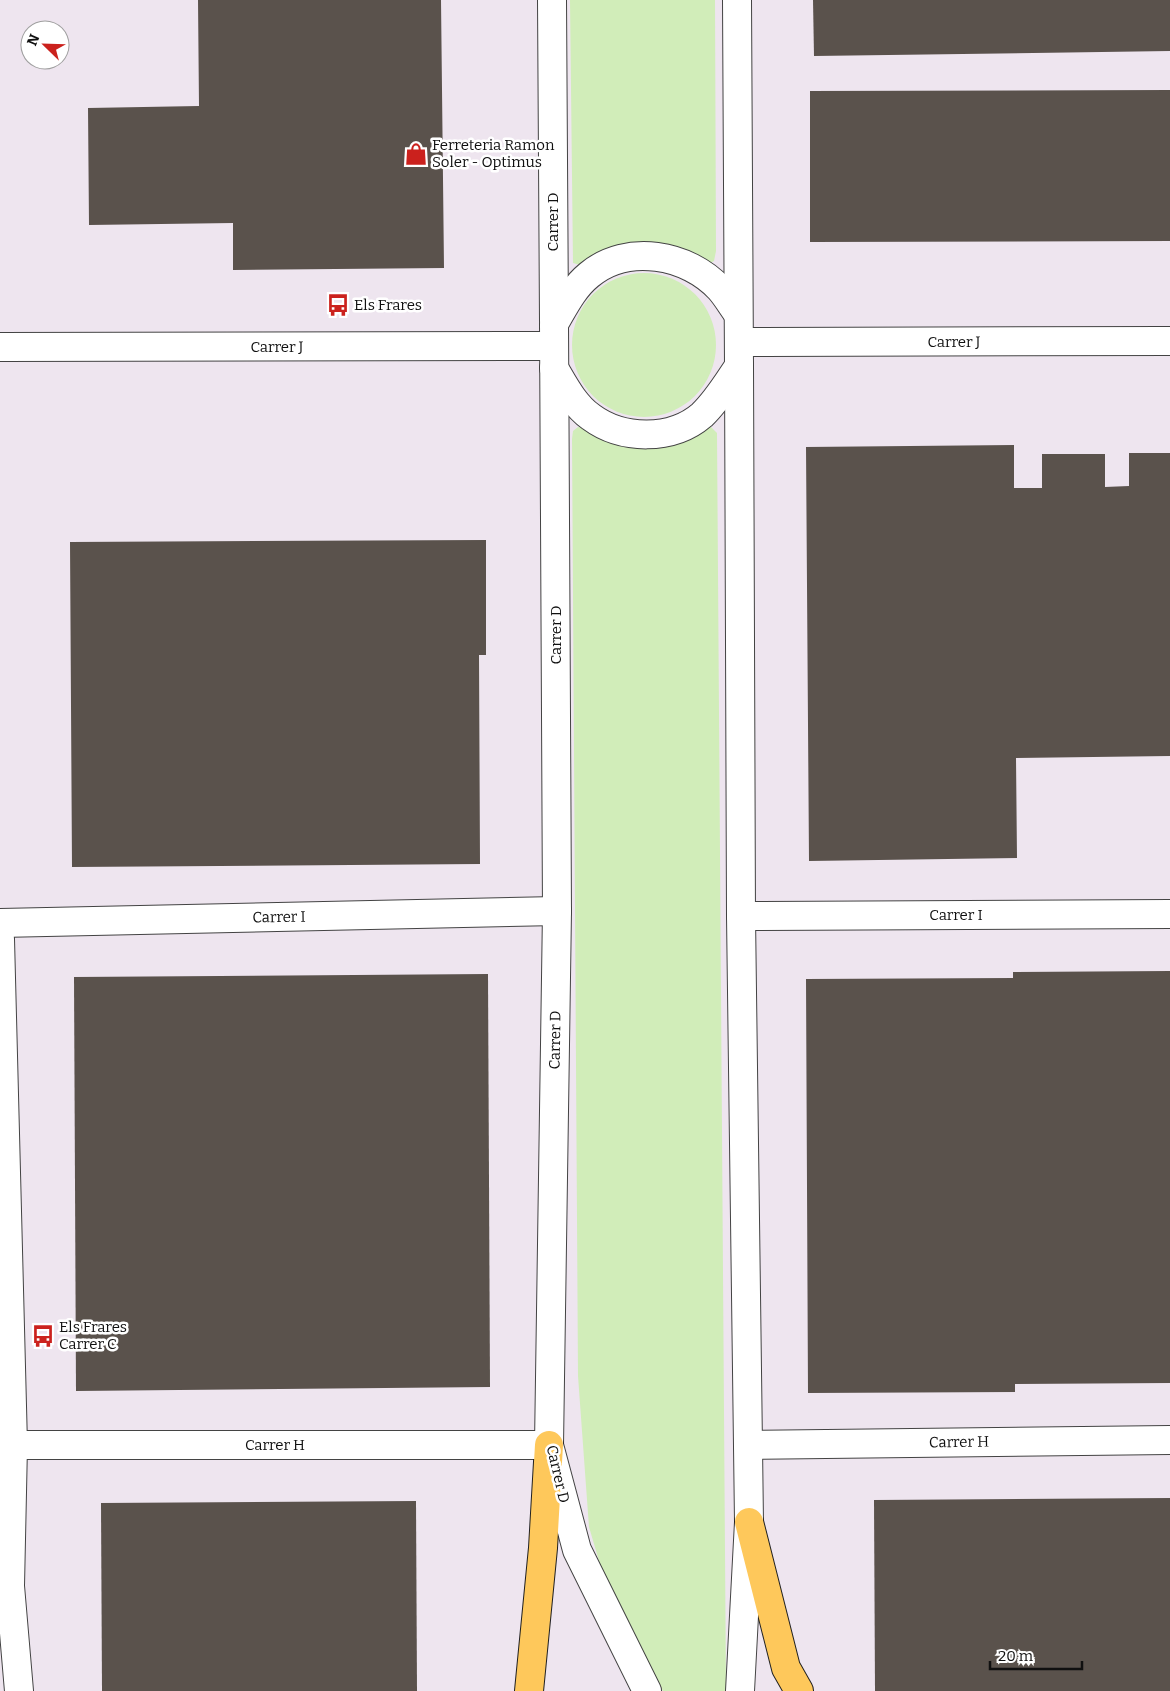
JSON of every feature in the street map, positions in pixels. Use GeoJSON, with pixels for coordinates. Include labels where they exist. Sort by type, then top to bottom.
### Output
{"type":"FeatureCollection","features":[{"type":"Feature","properties":{"kind":"highway"},"geometry":{"type":"LineString","coordinates":[[529,1691],[543,1548],[549,1446]]}},
{"type":"Feature","properties":{"kind":"highway"},"geometry":{"type":"LineString","coordinates":[[749,1522],[786,1668],[799,1691]]}},
{"type":"Feature","properties":{"kind":"street","name":"Carrer D"},"geometry":{"type":"LineString","coordinates":[[552,0],[557,910],[549,1446],[577,1550],[647,1691]]}},
{"type":"Feature","properties":{"kind":"street"},"geometry":{"type":"LineString","coordinates":[[737,0],[741,916],[749,1522],[740,1691]]}},
{"type":"Feature","properties":{"kind":"street"},"geometry":{"type":"LineString","coordinates":[[738,314],[720,289],[700,274],[674,260],[645,255],[615,260],[589,274],[569,296],[554,346],[570,396],[590,417],[617,431],[646,435],[675,430],[701,415],[721,393],[739,354]]}},
{"type":"Feature","properties":{"kind":"street","name":"Carrer J"},"geometry":{"type":"LineString","coordinates":[[739,354],[1170,341]]}},
{"type":"Feature","properties":{"kind":"street","name":"Carrer J"},"geometry":{"type":"LineString","coordinates":[[0,346],[554,346]]}},
{"type":"Feature","properties":{"kind":"street","name":"Carrer I"},"geometry":{"type":"LineString","coordinates":[[0,923],[557,910]]}},
{"type":"Feature","properties":{"kind":"street","name":"Carrer I"},"geometry":{"type":"LineString","coordinates":[[741,916],[1170,914]]}},
{"type":"Feature","properties":{"kind":"street"},"geometry":{"type":"LineString","coordinates":[[0,939],[6,1445],[10,1586],[18,1691]]}},
{"type":"Feature","properties":{"kind":"street","name":"Carrer H"},"geometry":{"type":"LineString","coordinates":[[748,1445],[1170,1440]]}},
{"type":"Feature","properties":{"kind":"street","name":"Carrer H"},"geometry":{"type":"LineString","coordinates":[[6,1445],[549,1446]]}},
{"type":"Feature","properties":{"kind":"shaded area"},"geometry":{"type":"Polygon","coordinates":[[[0,0],[1170,0],[1170,1691],[0,1691],[0,0]]]}},
{"type":"Feature","properties":{"kind":"green space"},"geometry":{"type":"Polygon","coordinates":[[[570,0],[715,0],[716,251],[714,261],[710,263],[676,248],[644,243],[613,248],[580,265],[573,263],[570,0]]]}},
{"type":"Feature","properties":{"kind":"green space"},"geometry":{"type":"Polygon","coordinates":[[[644,273],[672,278],[695,294],[711,317],[716,345],[711,373],[695,396],[672,412],[644,417],[616,412],[593,396],[577,373],[572,345],[577,317],[593,294],[616,278],[644,273]]]}},
{"type":"Feature","properties":{"kind":"green space"},"geometry":{"type":"Polygon","coordinates":[[[578,427],[590,430],[610,441],[636,447],[648,447],[671,442],[706,427],[711,427],[717,433],[726,1691],[663,1691],[638,1653],[602,1571],[589,1527],[578,1376],[572,439],[573,431],[578,427]]]}},
{"type":"Feature","properties":{"kind":"building"},"geometry":{"type":"Polygon","coordinates":[[[198,0],[441,0],[444,268],[233,270],[233,223],[89,225],[88,108],[199,106],[198,0]]]}},
{"type":"Feature","properties":{"kind":"building"},"geometry":{"type":"Polygon","coordinates":[[[813,0],[1170,0],[1170,51],[814,56],[813,0]]]}},
{"type":"Feature","properties":{"kind":"building"},"geometry":{"type":"Polygon","coordinates":[[[1170,90],[1170,241],[810,242],[810,91],[1170,90]]]}},
{"type":"Feature","properties":{"kind":"building"},"geometry":{"type":"Polygon","coordinates":[[[1014,445],[1014,488],[1042,488],[1042,454],[1105,454],[1105,487],[1129,486],[1129,453],[1170,453],[1170,756],[1016,758],[1017,858],[809,861],[806,447],[1014,445]]]}},
{"type":"Feature","properties":{"kind":"building"},"geometry":{"type":"Polygon","coordinates":[[[486,540],[486,655],[479,655],[480,864],[72,867],[70,542],[486,540]]]}},
{"type":"Feature","properties":{"kind":"building"},"geometry":{"type":"Polygon","coordinates":[[[1170,971],[1170,1383],[1015,1384],[1015,1392],[808,1393],[806,979],[1013,978],[1013,972],[1170,971]]]}},
{"type":"Feature","properties":{"kind":"building"},"geometry":{"type":"Polygon","coordinates":[[[488,974],[490,1387],[76,1391],[74,977],[488,974]]]}},
{"type":"Feature","properties":{"kind":"building"},"geometry":{"type":"Polygon","coordinates":[[[1170,1498],[1170,1691],[875,1691],[874,1500],[1170,1498]]]}},
{"type":"Feature","properties":{"kind":"building"},"geometry":{"type":"Polygon","coordinates":[[[416,1501],[417,1691],[102,1691],[101,1503],[416,1501]]]}},
{"type":"Feature","properties":{"kind":"place","name":"Ferreteria Ramon Soler - Optimus"},"geometry":{"type":"Point","coordinates":[416,154]}},
{"type":"Feature","properties":{"kind":"place","name":"Els Frares"},"geometry":{"type":"Point","coordinates":[338,305]}},
{"type":"Feature","properties":{"kind":"place","name":"Els Frares Carrer C"},"geometry":{"type":"Point","coordinates":[43,1336]}}]}
